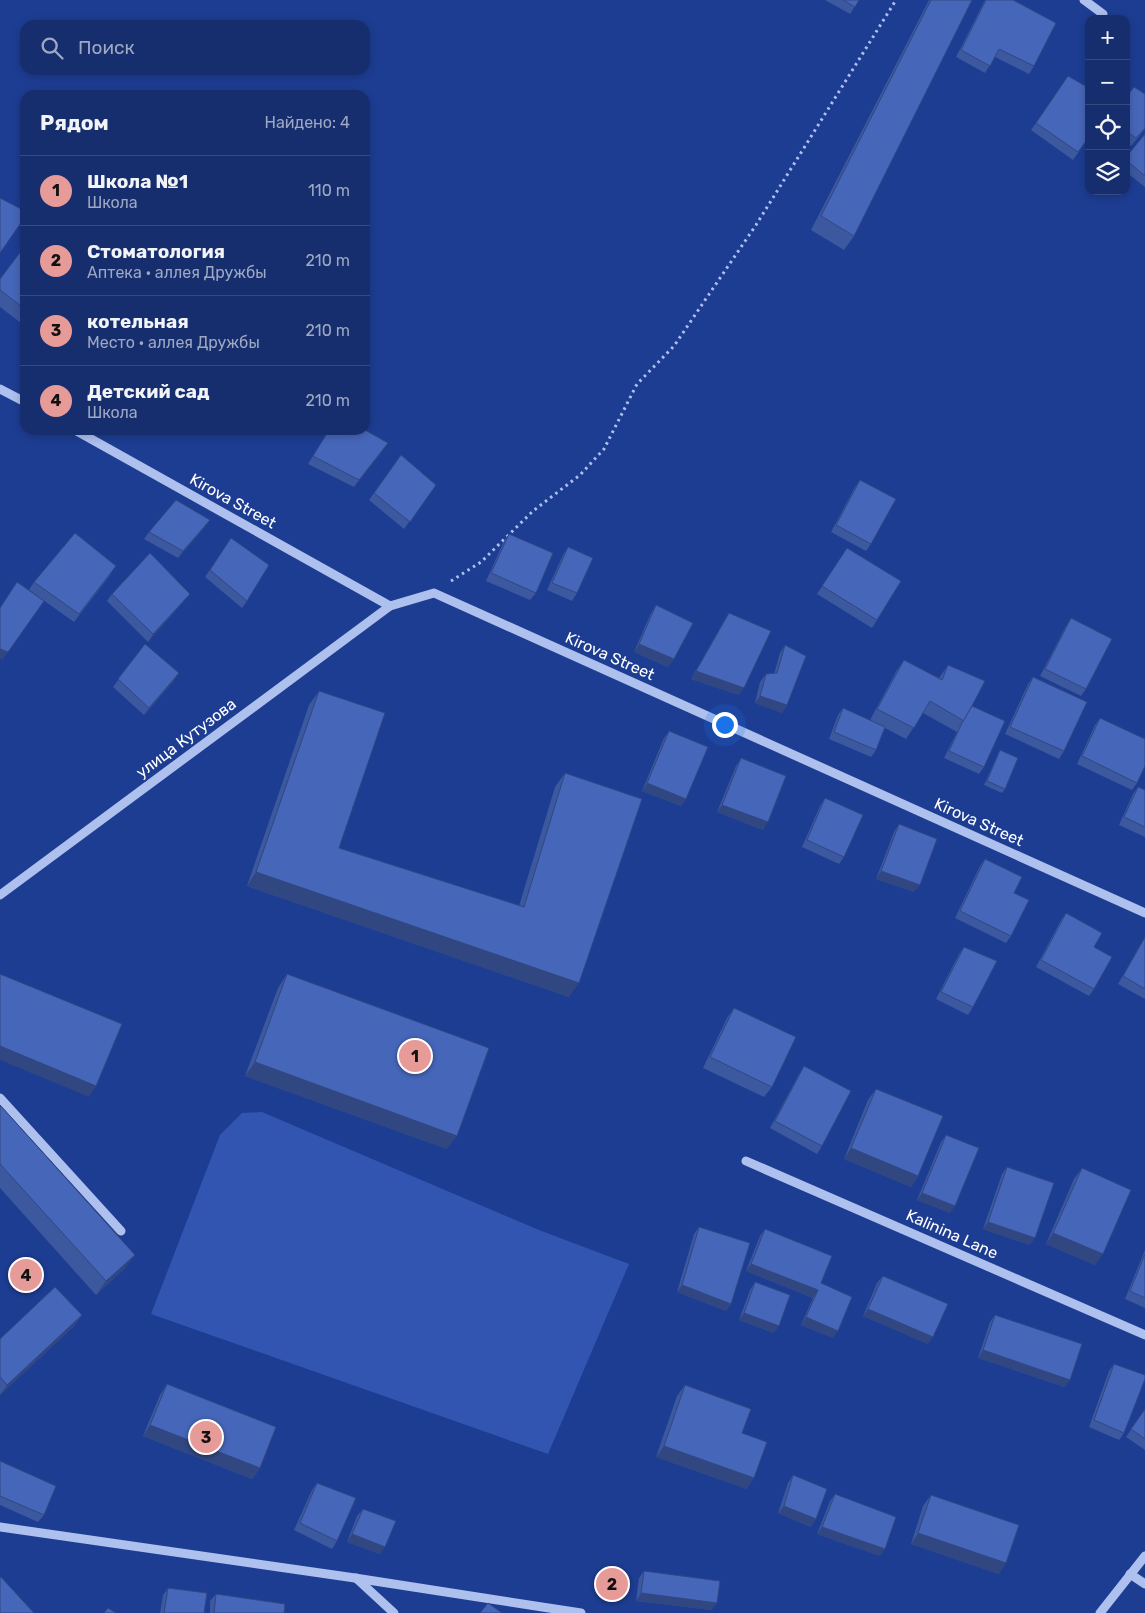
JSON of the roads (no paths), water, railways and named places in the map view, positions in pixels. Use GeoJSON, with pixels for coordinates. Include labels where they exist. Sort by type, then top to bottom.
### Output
{"type":"FeatureCollection","features":[{"type":"Feature","properties":{"kind":"street"},"geometry":{"type":"LineString","coordinates":[[1084,0],[1103,14]]}},
{"type":"Feature","properties":{"kind":"street"},"geometry":{"type":"LineString","coordinates":[[0,388],[20,399]]}},
{"type":"Feature","properties":{"kind":"street","name":"Kirova Street"},"geometry":{"type":"LineString","coordinates":[[83,435],[390,606],[434,593],[1145,913]]}},
{"type":"Feature","properties":{"kind":"street","name":"улица Кутузова"},"geometry":{"type":"LineString","coordinates":[[0,895],[390,606]]}},
{"type":"Feature","properties":{"kind":"street"},"geometry":{"type":"LineString","coordinates":[[0,1098],[121,1231]]}},
{"type":"Feature","properties":{"kind":"street","name":"Kalinina Lane"},"geometry":{"type":"LineString","coordinates":[[746,1160],[1145,1334]]}},
{"type":"Feature","properties":{"kind":"street"},"geometry":{"type":"LineString","coordinates":[[0,1527],[355,1578],[581,1613]]}},
{"type":"Feature","properties":{"kind":"street"},"geometry":{"type":"LineString","coordinates":[[1100,1613],[1145,1556]]}},
{"type":"Feature","properties":{"kind":"street"},"geometry":{"type":"LineString","coordinates":[[1130,1574],[1145,1584]]}},
{"type":"Feature","properties":{"kind":"street"},"geometry":{"type":"LineString","coordinates":[[355,1578],[394,1613]]}},
{"type":"Feature","properties":{"kind":"place","name":"Школа №1"},"geometry":{"type":"Point","coordinates":[415,1056]}},
{"type":"Feature","properties":{"kind":"place","name":"Детский сад"},"geometry":{"type":"Point","coordinates":[26,1275]}},
{"type":"Feature","properties":{"kind":"place","name":"котельная"},"geometry":{"type":"Point","coordinates":[206,1437]}},
{"type":"Feature","properties":{"kind":"place","name":"Стоматология"},"geometry":{"type":"Point","coordinates":[612,1584]}}]}
